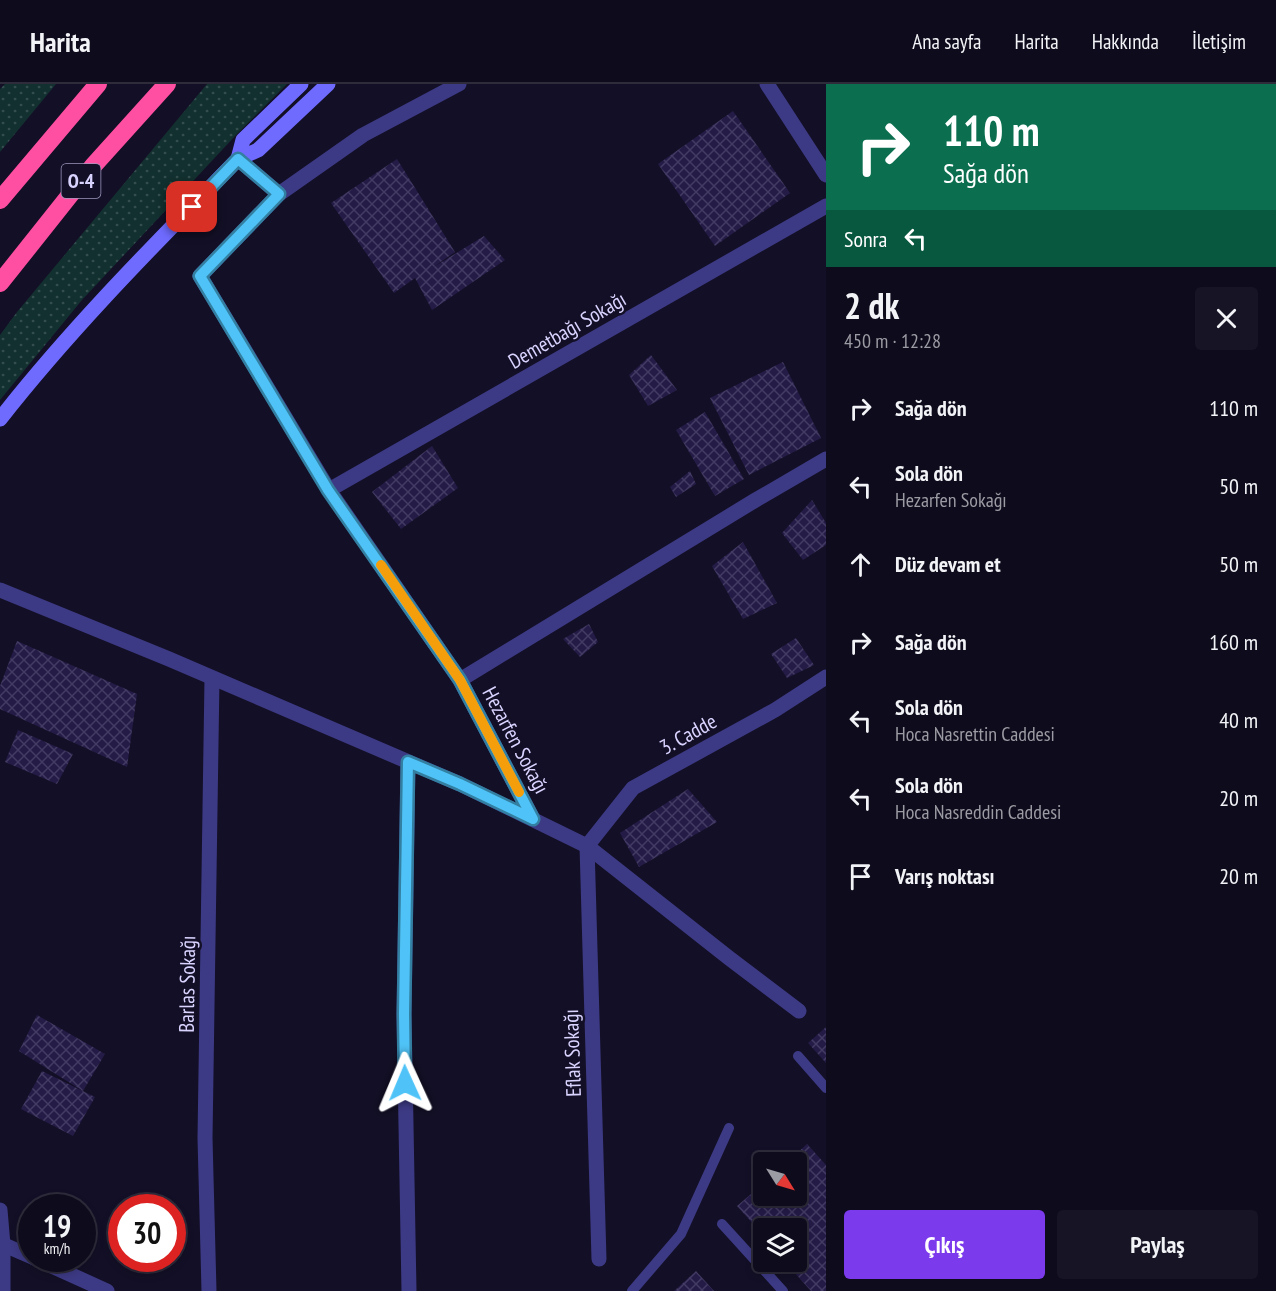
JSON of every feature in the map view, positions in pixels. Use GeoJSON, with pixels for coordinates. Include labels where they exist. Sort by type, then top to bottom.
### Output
{"type":"FeatureCollection","features":[{"type":"Feature","properties":{"kind":"highway","name":"O-4"},"geometry":{"type":"LineString","coordinates":[[0,200],[98,84]]}},
{"type":"Feature","properties":{"kind":"highway","name":"O-4"},"geometry":{"type":"LineString","coordinates":[[0,283],[93,166],[167,84]]}},
{"type":"Feature","properties":{"kind":"main road"},"geometry":{"type":"LineString","coordinates":[[238,159],[243,141],[301,84]]}},
{"type":"Feature","properties":{"kind":"main road"},"geometry":{"type":"LineString","coordinates":[[0,419],[34,376],[115,286],[238,159],[258,150],[328,84]]}},
{"type":"Feature","properties":{"kind":"street"},"geometry":{"type":"LineString","coordinates":[[238,159],[279,194],[363,135],[459,84]]}},
{"type":"Feature","properties":{"kind":"street"},"geometry":{"type":"LineString","coordinates":[[767,84],[826,176]]}},
{"type":"Feature","properties":{"kind":"street","name":"Hezarfen Sokağı"},"geometry":{"type":"LineString","coordinates":[[279,194],[200,276],[328,490],[460,680],[533,819]]}},
{"type":"Feature","properties":{"kind":"street","name":"Demetbağı Sokağı"},"geometry":{"type":"LineString","coordinates":[[328,490],[826,206]]}},
{"type":"Feature","properties":{"kind":"street"},"geometry":{"type":"LineString","coordinates":[[460,680],[826,459]]}},
{"type":"Feature","properties":{"kind":"street"},"geometry":{"type":"LineString","coordinates":[[0,590],[460,784],[587,846],[799,1011]]}},
{"type":"Feature","properties":{"kind":"street","name":"3. Cadde"},"geometry":{"type":"LineString","coordinates":[[587,846],[633,788],[775,710],[826,677]]}},
{"type":"Feature","properties":{"kind":"street","name":"Barlas Sokağı"},"geometry":{"type":"LineString","coordinates":[[209,1291],[205,1138],[212,678]]}},
{"type":"Feature","properties":{"kind":"street"},"geometry":{"type":"LineString","coordinates":[[408,762],[404,1014],[410,1291]]}},
{"type":"Feature","properties":{"kind":"street","name":"Eflak Sokağı"},"geometry":{"type":"LineString","coordinates":[[587,846],[599,1259]]}},
{"type":"Feature","properties":{"kind":"street"},"geometry":{"type":"LineString","coordinates":[[0,1210],[3,1291]]}},
{"type":"Feature","properties":{"kind":"street"},"geometry":{"type":"LineString","coordinates":[[2,1244],[18,1251]]}},
{"type":"Feature","properties":{"kind":"street"},"geometry":{"type":"LineString","coordinates":[[64,1272],[107,1291]]}},
{"type":"Feature","properties":{"kind":"lane"},"geometry":{"type":"LineString","coordinates":[[798,1056],[826,1088]]}},
{"type":"Feature","properties":{"kind":"lane"},"geometry":{"type":"LineString","coordinates":[[632,1291],[681,1234],[729,1128]]}},
{"type":"Feature","properties":{"kind":"lane"},"geometry":{"type":"LineString","coordinates":[[722,1224],[783,1291]]}},
{"type":"Feature","properties":{"kind":"green space"},"geometry":{"type":"Polygon","coordinates":[[[5,84],[56,84],[0,152],[0,89],[5,84]]]}},
{"type":"Feature","properties":{"kind":"green space"},"geometry":{"type":"Polygon","coordinates":[[[207,84],[287,84],[237,134],[82,300],[0,400],[0,335],[207,84]]]}},
{"type":"Feature","properties":{"kind":"building"},"geometry":{"type":"Polygon","coordinates":[[[733,111],[790,193],[715,246],[658,164],[733,111]]]}},
{"type":"Feature","properties":{"kind":"building"},"geometry":{"type":"Polygon","coordinates":[[[397,159],[455,252],[432,268],[484,236],[505,260],[432,310],[415,278],[394,293],[331,203],[397,159]]]}},
{"type":"Feature","properties":{"kind":"building"},"geometry":{"type":"Polygon","coordinates":[[[651,355],[677,390],[648,406],[629,375],[651,355]]]}},
{"type":"Feature","properties":{"kind":"building"},"geometry":{"type":"Polygon","coordinates":[[[783,362],[821,438],[749,475],[710,398],[783,362]]]}},
{"type":"Feature","properties":{"kind":"building"},"geometry":{"type":"Polygon","coordinates":[[[705,412],[744,479],[715,496],[676,430],[705,412]]]}},
{"type":"Feature","properties":{"kind":"building"},"geometry":{"type":"Polygon","coordinates":[[[432,446],[458,488],[401,529],[372,492],[432,446]]]}},
{"type":"Feature","properties":{"kind":"building"},"geometry":{"type":"Polygon","coordinates":[[[690,471],[696,484],[676,497],[670,487],[690,471]]]}},
{"type":"Feature","properties":{"kind":"building"},"geometry":{"type":"Polygon","coordinates":[[[812,500],[826,523],[826,545],[803,560],[782,533],[812,500]]]}},
{"type":"Feature","properties":{"kind":"building"},"geometry":{"type":"Polygon","coordinates":[[[743,542],[777,603],[743,619],[712,566],[743,542]]]}},
{"type":"Feature","properties":{"kind":"building"},"geometry":{"type":"Polygon","coordinates":[[[589,624],[598,642],[580,657],[563,639],[589,624]]]}},
{"type":"Feature","properties":{"kind":"building"},"geometry":{"type":"Polygon","coordinates":[[[796,638],[814,665],[787,678],[771,654],[796,638]]]}},
{"type":"Feature","properties":{"kind":"building"},"geometry":{"type":"Polygon","coordinates":[[[17,641],[137,694],[127,767],[0,709],[0,686],[17,641]]]}},
{"type":"Feature","properties":{"kind":"building"},"geometry":{"type":"Polygon","coordinates":[[[18,730],[73,754],[57,784],[5,762],[18,730]]]}},
{"type":"Feature","properties":{"kind":"building"},"geometry":{"type":"Polygon","coordinates":[[[688,789],[717,822],[639,867],[620,833],[688,789]]]}},
{"type":"Feature","properties":{"kind":"building"},"geometry":{"type":"Polygon","coordinates":[[[37,1015],[105,1054],[83,1091],[19,1051],[37,1015]]]}},
{"type":"Feature","properties":{"kind":"building"},"geometry":{"type":"Polygon","coordinates":[[[826,1027],[826,1063],[808,1043],[826,1027]]]}},
{"type":"Feature","properties":{"kind":"building"},"geometry":{"type":"Polygon","coordinates":[[[42,1071],[95,1097],[73,1136],[21,1109],[42,1071]]]}},
{"type":"Feature","properties":{"kind":"building"},"geometry":{"type":"Polygon","coordinates":[[[807,1144],[826,1165],[826,1291],[811,1291],[794,1272],[807,1272],[807,1218],[753,1218],[753,1224],[737,1206],[753,1192],[753,1206],[807,1206],[807,1152],[798,1152],[807,1144]]]}},
{"type":"Feature","properties":{"kind":"building"},"geometry":{"type":"Polygon","coordinates":[[[696,1271],[714,1291],[674,1291],[696,1271]]]}},
{"type":"Feature","properties":{"kind":"slow traffic"},"geometry":{"type":"LineString","coordinates":[[381,565],[460,680],[519,792]]}},
{"type":"Feature","properties":{"kind":"route"},"geometry":{"type":"LineString","coordinates":[[192,207],[238,159],[279,194],[200,276],[328,490],[460,680],[533,819],[408,762],[405,1083]]}}]}
